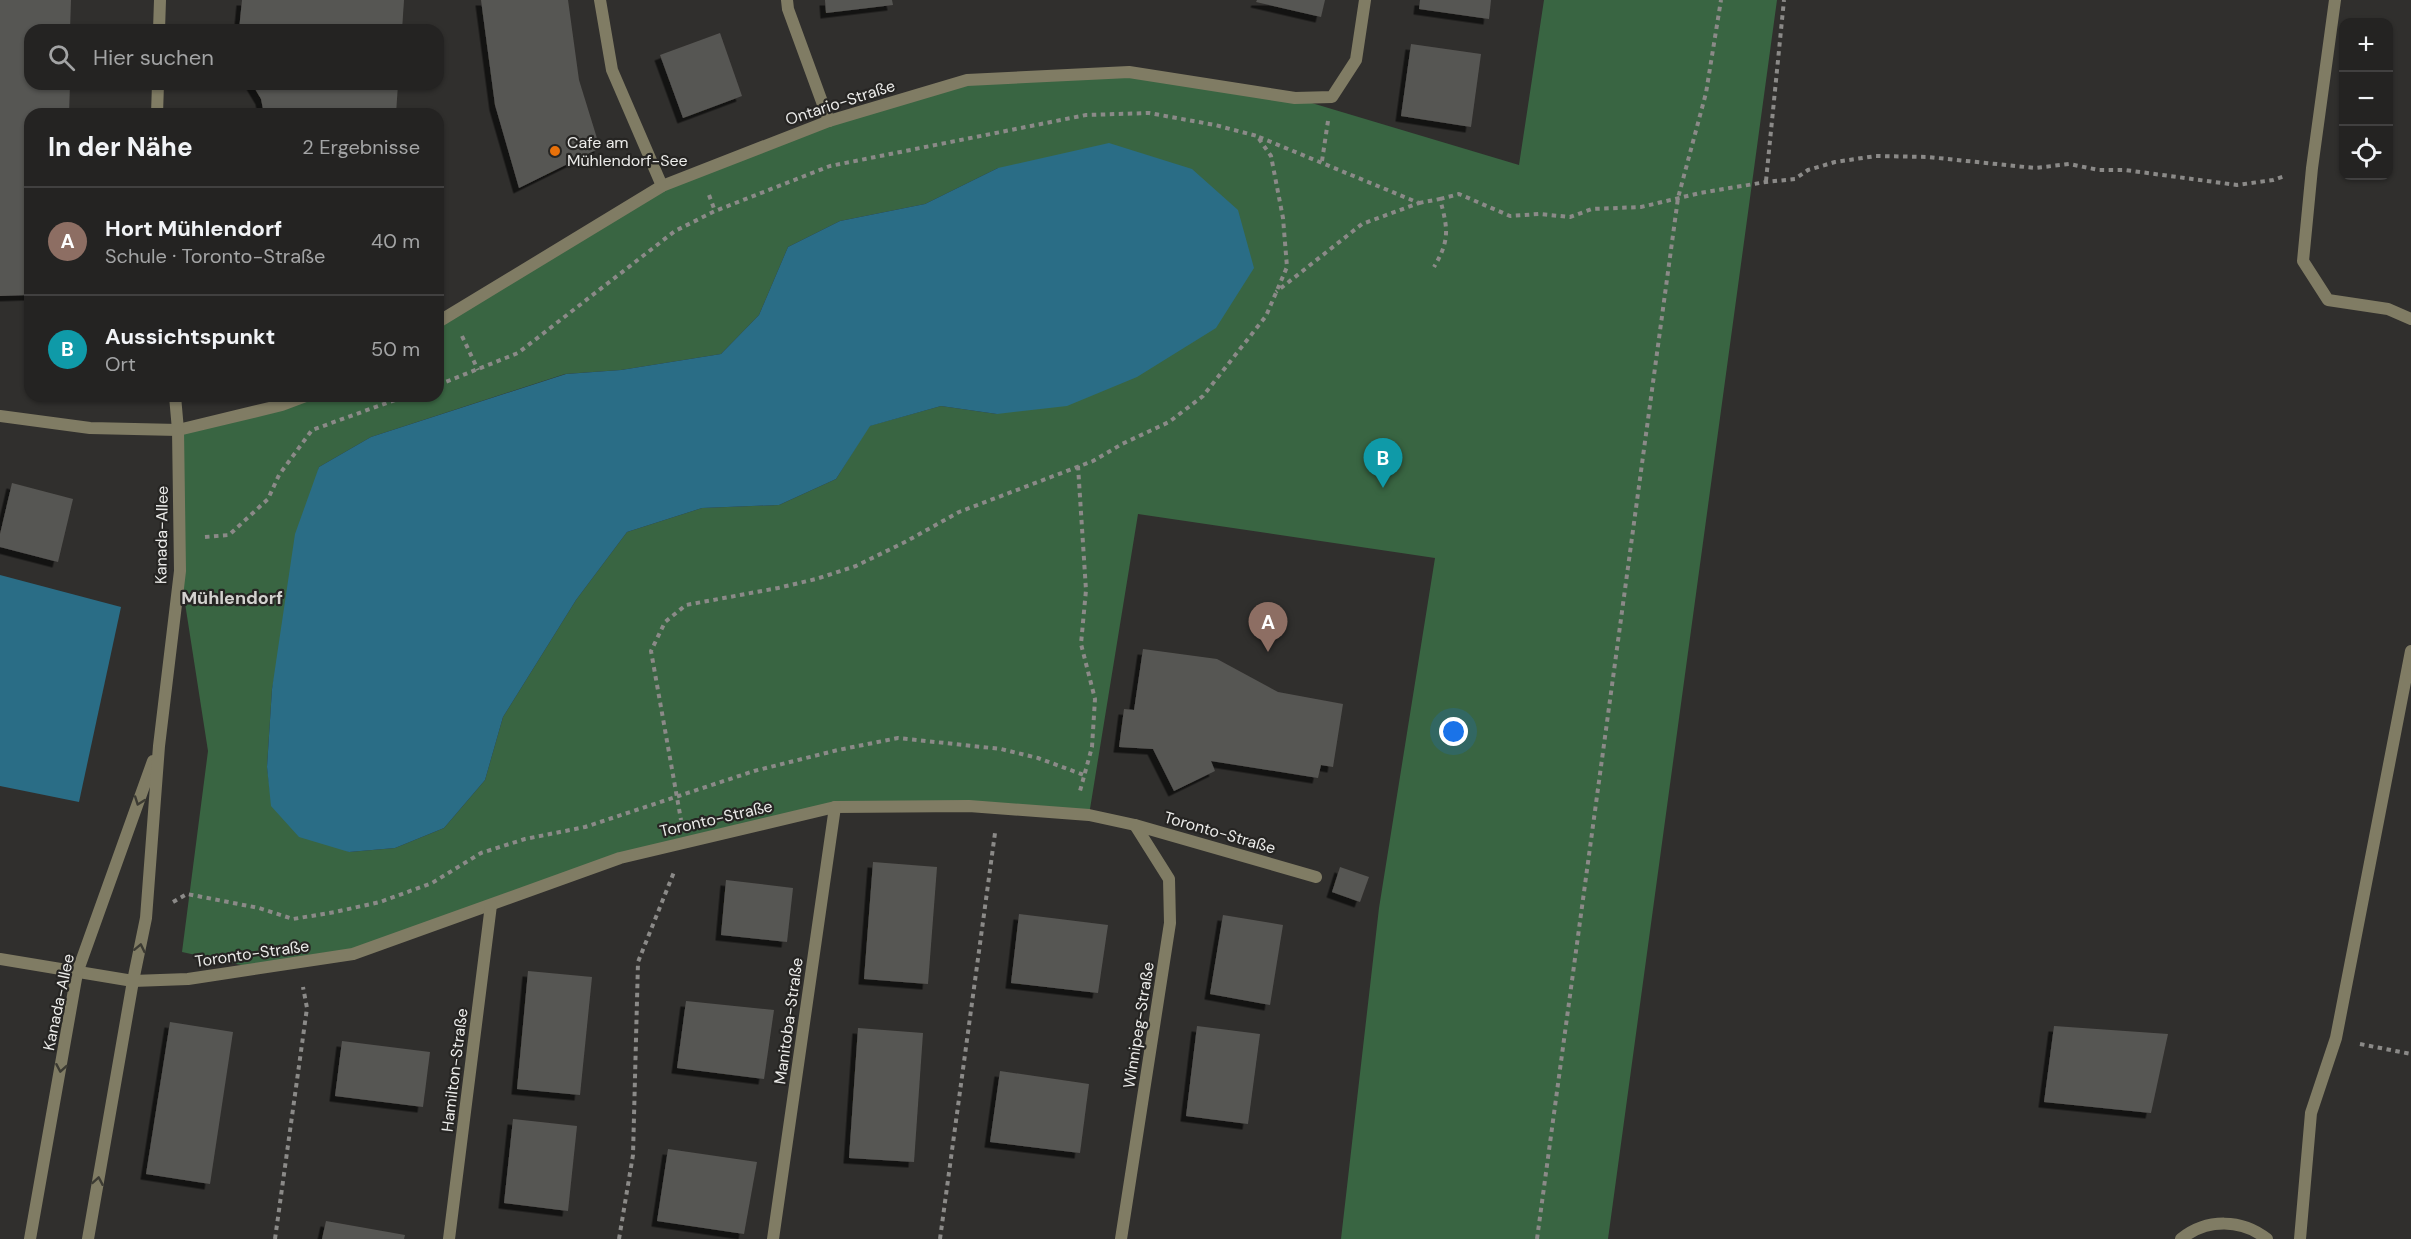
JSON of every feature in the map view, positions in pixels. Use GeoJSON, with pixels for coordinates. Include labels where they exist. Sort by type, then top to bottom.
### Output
{"type":"FeatureCollection","features":[{"type":"Feature","properties":{"kind":"street"},"geometry":{"type":"LineString","coordinates":[[159,24],[160,0]]}},
{"type":"Feature","properties":{"kind":"street"},"geometry":{"type":"LineString","coordinates":[[600,0],[612,70],[662,186]]}},
{"type":"Feature","properties":{"kind":"street"},"geometry":{"type":"LineString","coordinates":[[787,0],[788,9],[829,121]]}},
{"type":"Feature","properties":{"kind":"street"},"geometry":{"type":"LineString","coordinates":[[1332,97],[1356,60],[1365,0]]}},
{"type":"Feature","properties":{"kind":"street"},"geometry":{"type":"LineString","coordinates":[[2335,0],[2312,168],[2303,261],[2328,300],[2388,309],[2411,319]]}},
{"type":"Feature","properties":{"kind":"street","name":"Ontario-Straße"},"geometry":{"type":"LineString","coordinates":[[444,318],[662,186],[829,121],[967,80],[1129,72],[1295,98],[1332,97]]}},
{"type":"Feature","properties":{"kind":"street"},"geometry":{"type":"LineString","coordinates":[[157,108],[158,90]]}},
{"type":"Feature","properties":{"kind":"street","name":"Kanada-Allee"},"geometry":{"type":"LineString","coordinates":[[88,1239],[146,918],[159,746],[180,571],[176,402]]}},
{"type":"Feature","properties":{"kind":"street"},"geometry":{"type":"LineString","coordinates":[[0,416],[90,428],[178,430],[290,402]]}},
{"type":"Feature","properties":{"kind":"street"},"geometry":{"type":"LineString","coordinates":[[2300,1239],[2311,1113],[2336,1038],[2411,651]]}},
{"type":"Feature","properties":{"kind":"street","name":"Kanada-Allee"},"geometry":{"type":"LineString","coordinates":[[30,1239],[78,973],[159,746]]}},
{"type":"Feature","properties":{"kind":"street","name":"Toronto-Straße"},"geometry":{"type":"LineString","coordinates":[[0,959],[133,981],[188,979],[353,954],[620,858],[835,807],[969,806],[1089,815],[1135,825],[1316,877]]}},
{"type":"Feature","properties":{"kind":"street","name":"Manitoba-Straße"},"geometry":{"type":"LineString","coordinates":[[773,1239],[835,807]]}},
{"type":"Feature","properties":{"kind":"street","name":"Winnipeg-Straße"},"geometry":{"type":"LineString","coordinates":[[1121,1239],[1170,923],[1169,879],[1135,825]]}},
{"type":"Feature","properties":{"kind":"street","name":"Hamilton-Straße"},"geometry":{"type":"LineString","coordinates":[[448,1239],[491,905]]}},
{"type":"Feature","properties":{"kind":"street"},"geometry":{"type":"LineString","coordinates":[[2181,1239],[2205,1225],[2231,1222],[2256,1230],[2267,1239]]}},
{"type":"Feature","properties":{"kind":"path"},"geometry":{"type":"LineString","coordinates":[[1537,1239],[1678,198],[1706,93],[1721,0]]}},
{"type":"Feature","properties":{"kind":"path"},"geometry":{"type":"LineString","coordinates":[[1766,182],[1784,0]]}},
{"type":"Feature","properties":{"kind":"path"},"geometry":{"type":"LineString","coordinates":[[1322,161],[1332,97]]}},
{"type":"Feature","properties":{"kind":"path"},"geometry":{"type":"LineString","coordinates":[[444,382],[518,352],[675,231],[715,211],[830,166],[1086,115],[1149,113],[1215,125],[1257,136],[1419,203]]}},
{"type":"Feature","properties":{"kind":"path"},"geometry":{"type":"LineString","coordinates":[[676,797],[651,651],[665,622],[686,605],[806,582],[856,566],[907,542],[959,512],[1093,461],[1122,444],[1169,422],[1203,396],[1266,316],[1287,267],[1283,218],[1271,156],[1257,136]]}},
{"type":"Feature","properties":{"kind":"path"},"geometry":{"type":"LineString","coordinates":[[1276,293],[1362,224],[1419,203],[1459,194],[1510,216],[1539,214],[1570,217],[1592,210],[1641,207],[1766,182],[1795,179],[1808,170],[1835,162],[1876,156],[1928,157],[2035,168],[2069,164],[2099,170],[2125,170],[2237,185],[2273,180],[2312,168]]}},
{"type":"Feature","properties":{"kind":"path"},"geometry":{"type":"LineString","coordinates":[[1434,267],[1446,248],[1446,222],[1440,199]]}},
{"type":"Feature","properties":{"kind":"path"},"geometry":{"type":"LineString","coordinates":[[450,314],[478,370]]}},
{"type":"Feature","properties":{"kind":"path"},"geometry":{"type":"LineString","coordinates":[[179,539],[229,535],[268,500],[279,475],[312,430],[389,402]]}},
{"type":"Feature","properties":{"kind":"path"},"geometry":{"type":"LineString","coordinates":[[146,918],[187,894],[260,909],[293,919],[380,902],[432,883],[481,853],[525,839],[585,827],[753,771],[898,738],[1001,749],[1038,758],[1084,775],[1092,747],[1095,699],[1081,644],[1086,590],[1078,466]]}},
{"type":"Feature","properties":{"kind":"path"},"geometry":{"type":"LineString","coordinates":[[940,1239],[998,808]]}},
{"type":"Feature","properties":{"kind":"path"},"geometry":{"type":"LineString","coordinates":[[619,1239],[633,1155],[638,962],[686,842]]}},
{"type":"Feature","properties":{"kind":"path"},"geometry":{"type":"LineString","coordinates":[[275,1239],[307,1008],[298,964]]}},
{"type":"Feature","properties":{"kind":"path"},"geometry":{"type":"LineString","coordinates":[[2336,1038],[2411,1054]]}},
{"type":"Feature","properties":{"kind":"green space"},"geometry":{"type":"Polygon","coordinates":[[[1544,0],[1777,0],[1608,1239],[1341,1239],[1379,908],[1435,558],[1138,514],[1089,815],[835,807],[620,858],[353,954],[260,969],[182,952],[208,751],[180,571],[178,430],[283,402],[444,402],[444,318],[662,186],[829,121],[967,80],[1129,72],[1295,98],[1519,165],[1544,0]],[[998,168],[925,204],[840,221],[788,247],[759,315],[721,354],[621,370],[565,374],[371,437],[319,467],[272,689],[267,767],[272,806],[349,852],[395,848],[444,828],[485,780],[503,717],[576,600],[627,532],[702,508],[779,505],[836,479],[869,426],[941,406],[997,414],[998,168]]]}},
{"type":"Feature","properties":{"kind":"water"},"geometry":{"type":"Polygon","coordinates":[[[1109,143],[1192,169],[1238,210],[1254,268],[1216,328],[1137,377],[1067,406],[997,414],[941,406],[870,426],[836,479],[779,505],[702,508],[627,532],[576,600],[503,717],[485,780],[444,828],[395,848],[349,852],[299,837],[271,806],[267,767],[272,689],[295,534],[319,467],[371,437],[566,374],[621,370],[721,354],[759,315],[788,247],[840,221],[925,204],[998,168],[1109,143]]]}},
{"type":"Feature","properties":{"kind":"water"},"geometry":{"type":"Polygon","coordinates":[[[0,575],[121,607],[79,802],[0,786],[0,575]]]}},
{"type":"Feature","properties":{"kind":"building"},"geometry":{"type":"Polygon","coordinates":[[[0,0],[71,0],[70,24],[24,24],[24,90],[70,90],[69,108],[24,108],[24,295],[0,296],[0,0]]]}},
{"type":"Feature","properties":{"kind":"building"},"geometry":{"type":"Polygon","coordinates":[[[242,0],[404,0],[402,24],[240,24],[242,0]]]}},
{"type":"Feature","properties":{"kind":"building"},"geometry":{"type":"Polygon","coordinates":[[[481,0],[568,0],[579,80],[600,148],[519,188],[495,105],[481,0]]]}},
{"type":"Feature","properties":{"kind":"building"},"geometry":{"type":"Polygon","coordinates":[[[825,0],[892,0],[893,5],[826,13],[825,0]]]}},
{"type":"Feature","properties":{"kind":"building"},"geometry":{"type":"Polygon","coordinates":[[[1257,0],[1325,0],[1321,17],[1256,2],[1257,0]]]}},
{"type":"Feature","properties":{"kind":"building"},"geometry":{"type":"Polygon","coordinates":[[[1420,0],[1491,0],[1489,19],[1419,9],[1420,0]]]}},
{"type":"Feature","properties":{"kind":"building"},"geometry":{"type":"Polygon","coordinates":[[[720,33],[742,96],[683,118],[660,55],[720,33]]]}},
{"type":"Feature","properties":{"kind":"building"},"geometry":{"type":"Polygon","coordinates":[[[1411,44],[1481,54],[1471,127],[1401,116],[1411,44]]]}},
{"type":"Feature","properties":{"kind":"building"},"geometry":{"type":"Polygon","coordinates":[[[256,90],[398,90],[396,108],[263,108],[256,90]]]}},
{"type":"Feature","properties":{"kind":"building"},"geometry":{"type":"Polygon","coordinates":[[[12,483],[73,499],[58,562],[0,547],[0,534],[12,483]]]}},
{"type":"Feature","properties":{"kind":"building"},"geometry":{"type":"Polygon","coordinates":[[[1143,649],[1217,659],[1278,692],[1343,704],[1333,767],[1321,765],[1318,778],[1211,761],[1215,771],[1174,791],[1153,749],[1119,747],[1124,709],[1134,710],[1143,649]]]}},
{"type":"Feature","properties":{"kind":"building"},"geometry":{"type":"Polygon","coordinates":[[[873,862],[937,867],[928,984],[864,979],[873,862]]]}},
{"type":"Feature","properties":{"kind":"building"},"geometry":{"type":"Polygon","coordinates":[[[1340,867],[1369,877],[1360,902],[1332,892],[1340,867]]]}},
{"type":"Feature","properties":{"kind":"building"},"geometry":{"type":"Polygon","coordinates":[[[726,880],[793,888],[787,942],[721,935],[726,880]]]}},
{"type":"Feature","properties":{"kind":"building"},"geometry":{"type":"Polygon","coordinates":[[[1019,914],[1108,925],[1098,993],[1011,983],[1019,914]]]}},
{"type":"Feature","properties":{"kind":"building"},"geometry":{"type":"Polygon","coordinates":[[[1223,915],[1283,925],[1270,1005],[1210,994],[1223,915]]]}},
{"type":"Feature","properties":{"kind":"building"},"geometry":{"type":"Polygon","coordinates":[[[528,971],[592,977],[580,1095],[517,1089],[528,971]]]}},
{"type":"Feature","properties":{"kind":"building"},"geometry":{"type":"Polygon","coordinates":[[[686,1001],[774,1010],[764,1079],[677,1068],[686,1001]]]}},
{"type":"Feature","properties":{"kind":"building"},"geometry":{"type":"Polygon","coordinates":[[[170,1022],[233,1032],[210,1184],[146,1174],[170,1022]]]}},
{"type":"Feature","properties":{"kind":"building"},"geometry":{"type":"Polygon","coordinates":[[[1197,1026],[1260,1034],[1248,1124],[1186,1116],[1197,1026]]]}},
{"type":"Feature","properties":{"kind":"building"},"geometry":{"type":"Polygon","coordinates":[[[2054,1026],[2168,1034],[2151,1113],[2044,1102],[2054,1026]]]}},
{"type":"Feature","properties":{"kind":"building"},"geometry":{"type":"Polygon","coordinates":[[[858,1028],[923,1033],[914,1162],[849,1158],[858,1028]]]}},
{"type":"Feature","properties":{"kind":"building"},"geometry":{"type":"Polygon","coordinates":[[[342,1041],[430,1052],[423,1107],[335,1096],[342,1041]]]}},
{"type":"Feature","properties":{"kind":"building"},"geometry":{"type":"Polygon","coordinates":[[[1000,1071],[1089,1084],[1080,1153],[990,1142],[1000,1071]]]}},
{"type":"Feature","properties":{"kind":"building"},"geometry":{"type":"Polygon","coordinates":[[[513,1119],[577,1126],[568,1211],[504,1203],[513,1119]]]}},
{"type":"Feature","properties":{"kind":"building"},"geometry":{"type":"Polygon","coordinates":[[[668,1149],[757,1162],[744,1234],[657,1221],[668,1149]]]}},
{"type":"Feature","properties":{"kind":"building"},"geometry":{"type":"Polygon","coordinates":[[[326,1221],[405,1235],[404,1239],[322,1239],[326,1221]]]}},
{"type":"Feature","properties":{"kind":"place","name":"Cafe am Mühlendorf-See"},"geometry":{"type":"Point","coordinates":[555,151]}},
{"type":"Feature","properties":{"kind":"place","name":"Aussichtspunkt"},"geometry":{"type":"Point","coordinates":[1383,488]}},
{"type":"Feature","properties":{"kind":"place","name":"Hort Mühlendorf"},"geometry":{"type":"Point","coordinates":[1268,652]}},
{"type":"Feature","properties":{"kind":"district","name":"Mühlendorf"},"geometry":{"type":"Point","coordinates":[232,598]}}]}
